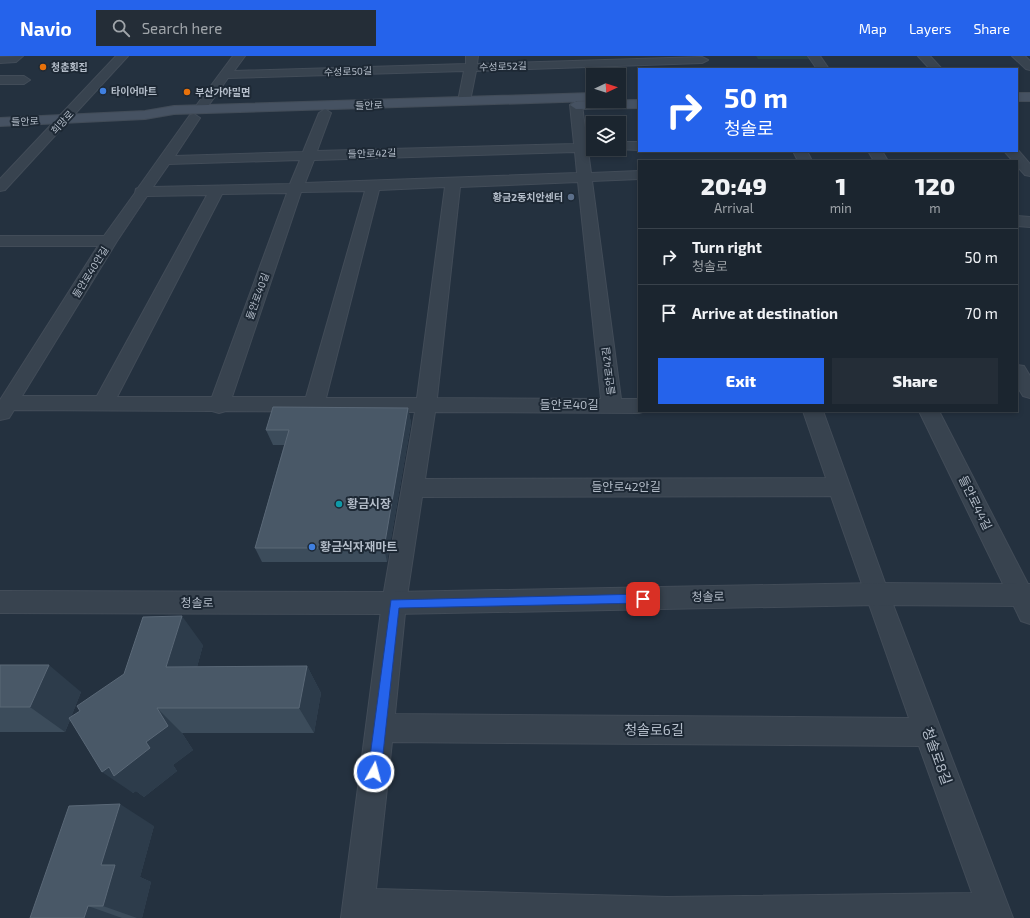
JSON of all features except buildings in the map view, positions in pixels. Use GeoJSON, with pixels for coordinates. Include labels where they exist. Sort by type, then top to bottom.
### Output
{"type":"FeatureCollection","features":[{"type":"Feature","properties":{"kind":"main road"},"geometry":{"type":"LineString","coordinates":[[626,97],[638,96]]}},
{"type":"Feature","properties":{"kind":"main road","name":"들안로"},"geometry":{"type":"LineString","coordinates":[[0,122],[145,115],[168,118],[197,114],[464,101],[586,97]]}},
{"type":"Feature","properties":{"kind":"main road"},"geometry":{"type":"LineString","coordinates":[[1018,97],[1030,97]]}},
{"type":"Feature","properties":{"kind":"main road","name":"들안로"},"geometry":{"type":"LineString","coordinates":[[197,114],[325,113],[638,104]]}},
{"type":"Feature","properties":{"kind":"street","name":"희망로"},"geometry":{"type":"LineString","coordinates":[[0,187],[65,119],[122,56]]}},
{"type":"Feature","properties":{"kind":"street"},"geometry":{"type":"LineString","coordinates":[[142,192],[238,56]]}},
{"type":"Feature","properties":{"kind":"street"},"geometry":{"type":"LineString","coordinates":[[814,56],[822,68]]}},
{"type":"Feature","properties":{"kind":"street"},"geometry":{"type":"LineString","coordinates":[[924,56],[935,68]]}},
{"type":"Feature","properties":{"kind":"street"},"geometry":{"type":"LineString","coordinates":[[1018,56],[1030,67]]}},
{"type":"Feature","properties":{"kind":"street"},"geometry":{"type":"LineString","coordinates":[[0,60],[14,58]]}},
{"type":"Feature","properties":{"kind":"street"},"geometry":{"type":"LineString","coordinates":[[0,72],[14,58]]}},
{"type":"Feature","properties":{"kind":"street","name":"수성로50길"},"geometry":{"type":"LineString","coordinates":[[225,75],[472,62]]}},
{"type":"Feature","properties":{"kind":"street","name":"수성로52길"},"geometry":{"type":"LineString","coordinates":[[464,101],[472,62],[703,62]]}},
{"type":"Feature","properties":{"kind":"street"},"geometry":{"type":"LineString","coordinates":[[0,80],[24,80]]}},
{"type":"Feature","properties":{"kind":"street","name":"들안로42길"},"geometry":{"type":"LineString","coordinates":[[576,105],[586,143]]}},
{"type":"Feature","properties":{"kind":"street","name":"들안로40길"},"geometry":{"type":"LineString","coordinates":[[219,406],[296,187],[325,113]]}},
{"type":"Feature","properties":{"kind":"street"},"geometry":{"type":"LineString","coordinates":[[626,146],[638,146]]}},
{"type":"Feature","properties":{"kind":"street","name":"들안로42길"},"geometry":{"type":"LineString","coordinates":[[164,160],[586,147]]}},
{"type":"Feature","properties":{"kind":"street"},"geometry":{"type":"LineString","coordinates":[[1012,152],[1030,172]]}},
{"type":"Feature","properties":{"kind":"street","name":"들안로42길"},"geometry":{"type":"LineString","coordinates":[[586,156],[584,176],[612,405]]}},
{"type":"Feature","properties":{"kind":"street"},"geometry":{"type":"LineString","coordinates":[[142,192],[372,186],[584,176],[638,175]]}},
{"type":"Feature","properties":{"kind":"street"},"geometry":{"type":"LineString","coordinates":[[453,183],[426,405],[394,603],[358,912],[667,916],[996,914]]}},
{"type":"Feature","properties":{"kind":"street"},"geometry":{"type":"LineString","coordinates":[[314,405],[372,186]]}},
{"type":"Feature","properties":{"kind":"street"},"geometry":{"type":"LineString","coordinates":[[103,404],[217,190]]}},
{"type":"Feature","properties":{"kind":"street","name":"들안로40안길"},"geometry":{"type":"LineString","coordinates":[[4,410],[109,241],[142,192]]}},
{"type":"Feature","properties":{"kind":"street"},"geometry":{"type":"LineString","coordinates":[[1018,221],[1030,222]]}},
{"type":"Feature","properties":{"kind":"street"},"geometry":{"type":"LineString","coordinates":[[0,241],[109,241]]}},
{"type":"Feature","properties":{"kind":"street"},"geometry":{"type":"LineString","coordinates":[[1018,373],[1030,391]]}},
{"type":"Feature","properties":{"kind":"street","name":"들안로40길"},"geometry":{"type":"LineString","coordinates":[[4,410],[103,404],[219,406],[638,406]]}},
{"type":"Feature","properties":{"kind":"street"},"geometry":{"type":"LineString","coordinates":[[813,412],[877,594]]}},
{"type":"Feature","properties":{"kind":"street","name":"들안로44길"},"geometry":{"type":"LineString","coordinates":[[930,412],[1027,601]]}},
{"type":"Feature","properties":{"kind":"street","name":"들안로42안길"},"geometry":{"type":"LineString","coordinates":[[413,488],[840,487]]}},
{"type":"Feature","properties":{"kind":"street","name":"청솔로"},"geometry":{"type":"LineString","coordinates":[[0,602],[394,603],[877,594],[1027,601]]}},
{"type":"Feature","properties":{"kind":"street","name":"청솔로8길"},"geometry":{"type":"LineString","coordinates":[[877,594],[996,914]]}},
{"type":"Feature","properties":{"kind":"street","name":"청솔로6길"},"geometry":{"type":"LineString","coordinates":[[380,728],[928,732]]}},
{"type":"Feature","properties":{"kind":"green space"},"geometry":{"type":"Polygon","coordinates":[[[756,56],[807,56],[809,59],[758,59],[756,56]]]}},
{"type":"Feature","properties":{"kind":"place","name":"청춘횟집"},"geometry":{"type":"Point","coordinates":[43,67]}},
{"type":"Feature","properties":{"kind":"place","name":"타이어마트"},"geometry":{"type":"Point","coordinates":[103,91]}},
{"type":"Feature","properties":{"kind":"place","name":"부산가야밀면"},"geometry":{"type":"Point","coordinates":[187,92]}},
{"type":"Feature","properties":{"kind":"place","name":"황금2동치안센터"},"geometry":{"type":"Point","coordinates":[571,197]}},
{"type":"Feature","properties":{"kind":"place","name":"황금시장"},"geometry":{"type":"Point","coordinates":[339,504]}},
{"type":"Feature","properties":{"kind":"place","name":"황금식자재마트"},"geometry":{"type":"Point","coordinates":[312,547]}},
{"type":"Feature","properties":{"kind":"route"},"geometry":{"type":"LineString","coordinates":[[374,772],[394,603],[643,599]]}}]}
